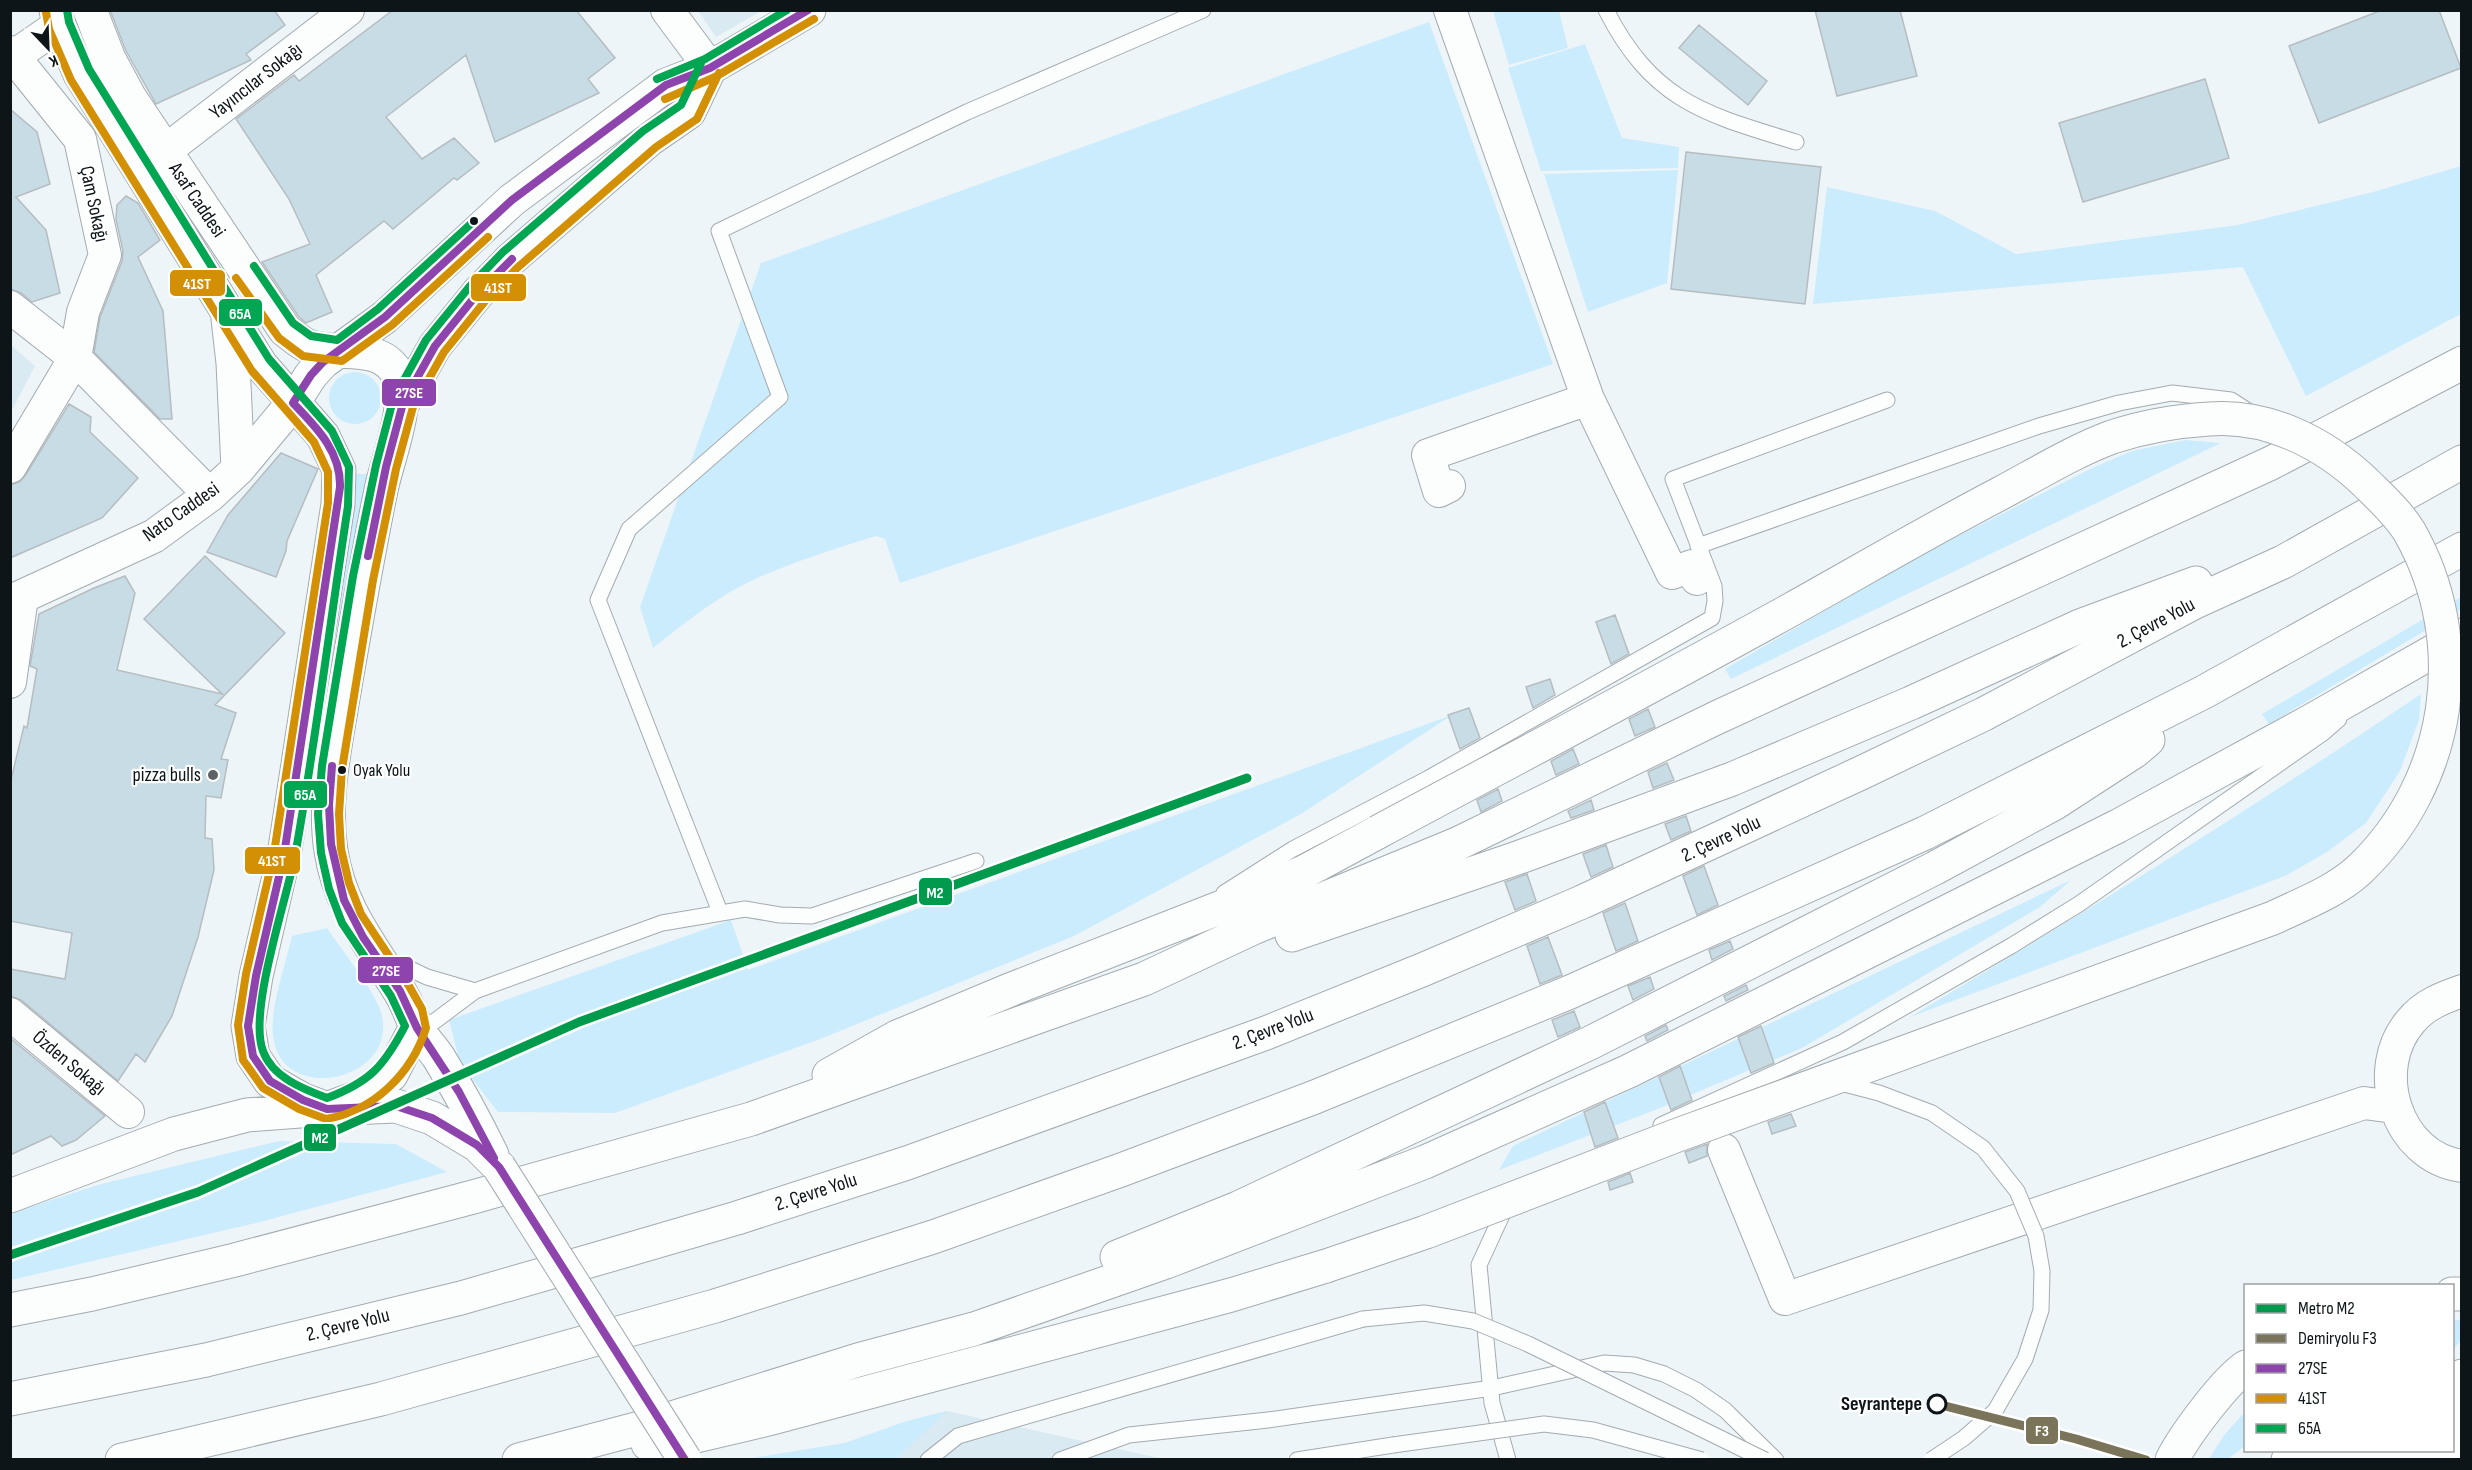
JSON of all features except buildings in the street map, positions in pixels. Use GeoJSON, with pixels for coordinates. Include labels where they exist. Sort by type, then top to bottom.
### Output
{"type":"FeatureCollection","features":[{"type":"Feature","properties":{"kind":"main road","name":"Asaf Caddesi"},"geometry":{"type":"LineString","coordinates":[[90,10],[109,59],[130,98],[285,330],[307,346],[375,354],[389,363],[398,375],[403,390],[403,403]]}},
{"type":"Feature","properties":{"kind":"main road","name":"Nato Caddesi"},"geometry":{"type":"LineString","coordinates":[[16,600],[154,536],[210,495],[238,469],[293,403],[311,375],[323,362],[385,317],[512,200],[666,85],[710,68],[809,10]]}},
{"type":"Feature","properties":{"kind":"main road","name":"Asaf Caddesi"},"geometry":{"type":"LineString","coordinates":[[58,18],[80,74],[227,311],[261,365],[323,436],[337,463],[340,477],[338,504],[284,855],[256,976],[249,1026],[253,1056],[270,1081],[303,1100],[327,1108]]}},
{"type":"Feature","properties":{"kind":"main road"},"geometry":{"type":"LineString","coordinates":[[685,1460],[499,1167],[457,1087],[435,1051],[416,1027],[412,1013],[400,991],[352,919],[339,886],[331,851],[328,814],[332,768],[363,578],[386,467],[403,403],[435,346],[478,293],[510,260],[650,139],[689,112],[710,68]]}},
{"type":"Feature","properties":{"kind":"main road"},"geometry":{"type":"LineString","coordinates":[[227,311],[233,363],[238,469]]}},
{"type":"Feature","properties":{"kind":"main road"},"geometry":{"type":"LineString","coordinates":[[10,1310],[92,1294],[235,1260],[752,1119],[1143,979],[1253,928],[1457,844],[1728,712],[2271,463],[2462,363]]}},
{"type":"Feature","properties":{"kind":"main road"},"geometry":{"type":"LineString","coordinates":[[556,1450],[609,1449],[714,1432],[1220,1298],[1326,1266],[1436,1228],[1675,1136],[2273,918],[2325,894],[2356,873],[2380,848],[2406,811],[2428,770],[2448,701],[2447,636],[2439,596],[2430,571],[2408,529],[2351,469],[2322,447],[2259,422],[2240,418],[2193,420],[2142,429],[2110,438],[1892,550],[1680,671],[1304,872],[1183,923],[1012,989],[897,1037],[752,1119]]}},
{"type":"Feature","properties":{"kind":"main road","name":"2. Çevre Yolu"},"geometry":{"type":"LineString","coordinates":[[10,1399],[206,1360],[461,1298],[737,1218],[907,1163],[1266,1033],[1422,970],[1721,839],[1984,714],[2195,602],[2283,562],[2462,462]]}},
{"type":"Feature","properties":{"kind":"main road"},"geometry":{"type":"LineString","coordinates":[[122,1460],[381,1399],[715,1306],[933,1237],[1316,1097],[1570,992],[1925,833],[2204,692],[2462,549]]}},
{"type":"Feature","properties":{"kind":"main road"},"geometry":{"type":"LineString","coordinates":[[1143,979],[1181,972],[1225,959],[1378,904],[1520,857],[1732,779],[1889,713],[2080,626],[2182,586],[2283,562]]}},
{"type":"Feature","properties":{"kind":"main road"},"geometry":{"type":"LineString","coordinates":[[519,1460],[640,1428],[858,1360],[974,1329],[1166,1262],[1425,1162],[1545,1109],[1700,1036],[2118,826],[2462,635]]}},
{"type":"Feature","properties":{"kind":"main road"},"geometry":{"type":"LineString","coordinates":[[858,1360],[971,1311],[1063,1278],[1238,1208],[1592,1042],[1935,868],[2055,803],[2135,751],[2204,692]]}},
{"type":"Feature","properties":{"kind":"main road"},"geometry":{"type":"LineString","coordinates":[[327,1108],[370,1091],[390,1075],[416,1027]]}},
{"type":"Feature","properties":{"kind":"main road"},"geometry":{"type":"LineString","coordinates":[[10,1196],[174,1134],[248,1115],[327,1108],[396,1106],[432,1118],[477,1145],[499,1167]]}},
{"type":"Feature","properties":{"kind":"main road"},"geometry":{"type":"LineString","coordinates":[[2172,1460],[2179,1445],[2210,1406],[2244,1369]]}},
{"type":"Feature","properties":{"kind":"main road"},"geometry":{"type":"LineString","coordinates":[[2462,1376],[2457,1382],[2455,1404],[2462,1429]]}},
{"type":"Feature","properties":{"kind":"main road"},"geometry":{"type":"LineString","coordinates":[[2288,1460],[2322,1452]]}},
{"type":"Feature","properties":{"kind":"main road"},"geometry":{"type":"LineString","coordinates":[[2372,1452],[2417,1453],[2462,1458]]}},
{"type":"Feature","properties":{"kind":"street","name":"Yayıncılar Sokağı"},"geometry":{"type":"LineString","coordinates":[[165,151],[348,10]]}},
{"type":"Feature","properties":{"kind":"street"},"geometry":{"type":"LineString","coordinates":[[667,10],[710,68]]}},
{"type":"Feature","properties":{"kind":"street"},"geometry":{"type":"LineString","coordinates":[[1450,10],[1588,399],[1672,573],[1692,566],[1697,579]]}},
{"type":"Feature","properties":{"kind":"street"},"geometry":{"type":"LineString","coordinates":[[12,55],[58,18]]}},
{"type":"Feature","properties":{"kind":"street","name":"Çam Sokağı"},"geometry":{"type":"LineString","coordinates":[[12,55],[80,139],[105,255],[83,312],[75,358]]}},
{"type":"Feature","properties":{"kind":"street"},"geometry":{"type":"LineString","coordinates":[[10,307],[75,358],[210,495]]}},
{"type":"Feature","properties":{"kind":"street"},"geometry":{"type":"LineString","coordinates":[[10,467],[75,358]]}},
{"type":"Feature","properties":{"kind":"street"},"geometry":{"type":"LineString","coordinates":[[1449,486],[1439,490],[1428,455],[1588,399]]}},
{"type":"Feature","properties":{"kind":"street"},"geometry":{"type":"LineString","coordinates":[[10,682],[16,600]]}},
{"type":"Feature","properties":{"kind":"street"},"geometry":{"type":"LineString","coordinates":[[2462,991],[2433,1002],[2410,1021],[2395,1048],[2390,1077],[2394,1107],[2407,1133],[2428,1153],[2454,1165],[2462,1166]]}},
{"type":"Feature","properties":{"kind":"street","name":"Özden Sokağı"},"geometry":{"type":"LineString","coordinates":[[10,1014],[128,1112]]}},
{"type":"Feature","properties":{"kind":"street"},"geometry":{"type":"LineString","coordinates":[[1724,1150],[1785,1299],[2364,1103],[2394,1107]]}},
{"type":"Feature","properties":{"kind":"lane"},"geometry":{"type":"LineString","coordinates":[[720,912],[598,600],[629,529],[780,397],[719,231],[967,112],[1203,10]]}},
{"type":"Feature","properties":{"kind":"lane"},"geometry":{"type":"LineString","coordinates":[[1606,10],[1619,36],[1636,58],[1656,79],[1675,94],[1719,118],[1796,142]]}},
{"type":"Feature","properties":{"kind":"lane"},"geometry":{"type":"LineString","coordinates":[[1698,546],[2039,426],[2119,403],[2172,393],[2231,400],[2248,410],[2259,422]]}},
{"type":"Feature","properties":{"kind":"lane"},"geometry":{"type":"LineString","coordinates":[[1183,923],[1234,886],[1293,849],[1427,779],[1712,618],[1715,601],[1714,586],[1673,479],[1887,400]]}},
{"type":"Feature","properties":{"kind":"lane"},"geometry":{"type":"LineString","coordinates":[[1508,1460],[1492,1402],[1479,1265],[1512,1193],[1843,1042],[2011,946],[2079,904],[2324,733],[2385,679]]}},
{"type":"Feature","properties":{"kind":"lane"},"geometry":{"type":"LineString","coordinates":[[416,1027],[435,1021],[476,991],[662,923],[746,909],[780,915],[812,916],[976,861]]}},
{"type":"Feature","properties":{"kind":"lane"},"geometry":{"type":"LineString","coordinates":[[379,962],[404,966],[427,977],[476,991]]}},
{"type":"Feature","properties":{"kind":"lane"},"geometry":{"type":"LineString","coordinates":[[1831,1081],[1879,1093],[1932,1113],[1983,1148],[2017,1191],[2036,1236],[2042,1271],[2041,1310],[2025,1359],[1995,1411],[1964,1438],[1931,1460]]}},
{"type":"Feature","properties":{"kind":"lane"},"geometry":{"type":"LineString","coordinates":[[928,1460],[958,1436],[1363,1319],[1424,1313],[1473,1321],[1528,1344],[1766,1460]]}},
{"type":"Feature","properties":{"kind":"lane"},"geometry":{"type":"LineString","coordinates":[[1060,1460],[1129,1435],[1268,1420],[1492,1388],[1604,1363],[1634,1365],[1664,1374],[1696,1390],[1725,1410],[1776,1460]]}},
{"type":"Feature","properties":{"kind":"lane"},"geometry":{"type":"LineString","coordinates":[[1297,1460],[1544,1424],[1593,1430],[1702,1460]]}},
{"type":"Feature","properties":{"kind":"shaded area"},"geometry":{"type":"Polygon","coordinates":[[[698,11],[761,11],[716,37],[698,11]]]}},
{"type":"Feature","properties":{"kind":"shaded area"},"geometry":{"type":"Polygon","coordinates":[[[1493,11],[1559,11],[1568,48],[1509,65],[1493,11]]]}},
{"type":"Feature","properties":{"kind":"shaded area"},"geometry":{"type":"Polygon","coordinates":[[[1429,22],[1553,364],[900,583],[885,539],[876,536],[783,567],[739,587],[701,611],[653,648],[640,607],[761,263],[1429,22]]]}},
{"type":"Feature","properties":{"kind":"shaded area"},"geometry":{"type":"Polygon","coordinates":[[[1585,44],[1622,138],[1679,147],[1678,168],[1541,171],[1508,68],[1585,44]]]}},
{"type":"Feature","properties":{"kind":"shaded area"},"geometry":{"type":"Polygon","coordinates":[[[2461,166],[2461,314],[2306,396],[2243,267],[1813,304],[1827,187],[1935,211],[2016,254],[2238,225],[2373,192],[2461,166]]]}},
{"type":"Feature","properties":{"kind":"shaded area"},"geometry":{"type":"Polygon","coordinates":[[[1678,170],[1667,283],[1588,312],[1544,174],[1678,170]]]}},
{"type":"Feature","properties":{"kind":"shaded area"},"geometry":{"type":"Polygon","coordinates":[[[11,345],[35,366],[11,412],[11,345]]]}},
{"type":"Feature","properties":{"kind":"shaded area"},"geometry":{"type":"Polygon","coordinates":[[[350,372],[360,372],[370,376],[377,383],[381,398],[377,413],[370,420],[360,424],[350,424],[340,420],[333,413],[329,403],[329,393],[333,383],[340,376],[350,372]]]}},
{"type":"Feature","properties":{"kind":"shaded area"},"geometry":{"type":"Polygon","coordinates":[[[2185,440],[2221,443],[1731,679],[1725,669],[1921,555],[2092,468],[2132,451],[2185,440]]]}},
{"type":"Feature","properties":{"kind":"shaded area"},"geometry":{"type":"Polygon","coordinates":[[[355,474],[368,474],[338,632],[333,630],[355,474]]]}},
{"type":"Feature","properties":{"kind":"shaded area"},"geometry":{"type":"Polygon","coordinates":[[[2461,597],[2461,609],[2269,724],[2262,714],[2461,597]]]}},
{"type":"Feature","properties":{"kind":"shaded area"},"geometry":{"type":"Polygon","coordinates":[[[2421,694],[2419,720],[2400,771],[2366,823],[2327,852],[2285,876],[1910,1017],[2168,859],[2421,694]]]}},
{"type":"Feature","properties":{"kind":"shaded area"},"geometry":{"type":"Polygon","coordinates":[[[1452,715],[1301,814],[1074,936],[820,1039],[615,1113],[498,1112],[460,1063],[449,1020],[731,920],[748,970],[1452,715]]]}},
{"type":"Feature","properties":{"kind":"shaded area"},"geometry":{"type":"Polygon","coordinates":[[[2071,880],[2040,907],[1802,1048],[1655,1110],[1499,1170],[1513,1146],[2071,880]]]}},
{"type":"Feature","properties":{"kind":"shaded area"},"geometry":{"type":"Polygon","coordinates":[[[327,928],[365,981],[377,1003],[381,1012],[382,1036],[373,1055],[357,1069],[336,1077],[315,1078],[295,1071],[280,1057],[273,1034],[273,1023],[276,998],[292,936],[327,928]]]}},
{"type":"Feature","properties":{"kind":"shaded area"},"geometry":{"type":"Polygon","coordinates":[[[279,1141],[396,1144],[447,1172],[260,1222],[11,1280],[11,1213],[101,1184],[279,1141]]]}},
{"type":"Feature","properties":{"kind":"shaded area"},"geometry":{"type":"Polygon","coordinates":[[[2454,1319],[2462,1321],[2461,1341],[2454,1348],[2454,1319]]]}},
{"type":"Feature","properties":{"kind":"shaded area"},"geometry":{"type":"Polygon","coordinates":[[[947,1411],[1163,1459],[746,1460],[845,1443],[907,1421],[947,1411]]]}},
{"type":"Feature","properties":{"kind":"shaded area"},"geometry":{"type":"Polygon","coordinates":[[[947,1411],[896,1459],[746,1459],[845,1443],[907,1421],[947,1411]]]}},
{"type":"Feature","properties":{"kind":"shaded area"},"geometry":{"type":"Polygon","coordinates":[[[2244,1413],[2244,1447],[2228,1459],[2209,1459],[2224,1435],[2244,1413]]]}},
{"type":"Feature","properties":{"kind":"metro line","name":"M2"},"geometry":{"type":"LineString","coordinates":[[10,1255],[198,1192],[579,1022],[1247,778]]}},
{"type":"Feature","properties":{"kind":"rail line","name":"F3"},"geometry":{"type":"LineString","coordinates":[[1937,1404],[2076,1439],[2146,1460]]}},
{"type":"Feature","properties":{"kind":"transit line","name":"65A"},"geometry":{"type":"LineString","coordinates":[[67,10],[69,22],[89,69],[269,359],[332,431],[349,467],[348,506],[303,812],[260,1010],[263,1051],[273,1068],[289,1081],[327,1098],[354,1086],[374,1071],[390,1052],[405,1026],[391,996],[342,923],[329,889],[321,853],[318,814],[322,766],[353,576],[376,465],[393,400],[426,340],[470,286],[503,252],[643,131],[681,105],[701,63]]}},
{"type":"Feature","properties":{"kind":"transit line","name":"65A"},"geometry":{"type":"LineString","coordinates":[[657,79],[705,59],[787,10]]}},
{"type":"Feature","properties":{"kind":"transit line","name":"27SE"},"geometry":{"type":"LineString","coordinates":[[685,1460],[499,1167],[477,1145],[432,1118],[396,1106],[327,1109],[303,1100],[270,1081],[253,1056],[248,1026],[256,976],[284,855],[340,487],[339,474],[332,451],[293,403],[311,375],[323,362],[385,317],[512,200],[666,85],[710,68],[808,10]]}},
{"type":"Feature","properties":{"kind":"transit line","name":"41ST"},"geometry":{"type":"LineString","coordinates":[[46,12],[49,29],[71,80],[252,371],[314,442],[328,472],[328,503],[274,853],[246,974],[238,1025],[243,1060],[263,1088],[299,1109],[326,1119],[360,1108],[389,1087],[411,1060],[426,1028],[422,1009],[409,986],[361,914],[349,883],[341,849],[339,814],[342,769],[373,580],[396,469],[413,407],[444,352],[486,300],[517,268],[656,147],[697,119],[719,73]]}},
{"type":"Feature","properties":{"kind":"transit line","name":"41ST"},"geometry":{"type":"LineString","coordinates":[[665,99],[715,77],[814,19]]}},
{"type":"Feature","properties":{"kind":"transit line","name":"65A"},"geometry":{"type":"LineString","coordinates":[[254,266],[293,323],[311,336],[337,340],[378,309],[474,221]]}},
{"type":"Feature","properties":{"kind":"transit line","name":"41ST"},"geometry":{"type":"LineString","coordinates":[[236,278],[279,338],[303,356],[342,361],[392,325],[488,237]]}},
{"type":"Feature","properties":{"kind":"transit line","name":"27SE"},"geometry":{"type":"LineString","coordinates":[[368,556],[386,467],[403,403],[435,346],[478,293],[512,259]]}},
{"type":"Feature","properties":{"kind":"transit line","name":"27SE"},"geometry":{"type":"LineString","coordinates":[[332,766],[329,805],[331,844],[344,900],[363,937],[400,991],[417,1028],[459,1092],[494,1158]]}},
{"type":"Feature","properties":{"kind":"place","name":"Oyak Yolu"},"geometry":{"type":"Point","coordinates":[342,770]}},
{"type":"Feature","properties":{"kind":"place","name":"pizza bulls"},"geometry":{"type":"Point","coordinates":[213,775]}},
{"type":"Feature","properties":{"kind":"place","name":"Seyrantepe"},"geometry":{"type":"Point","coordinates":[1937,1404]}}]}
